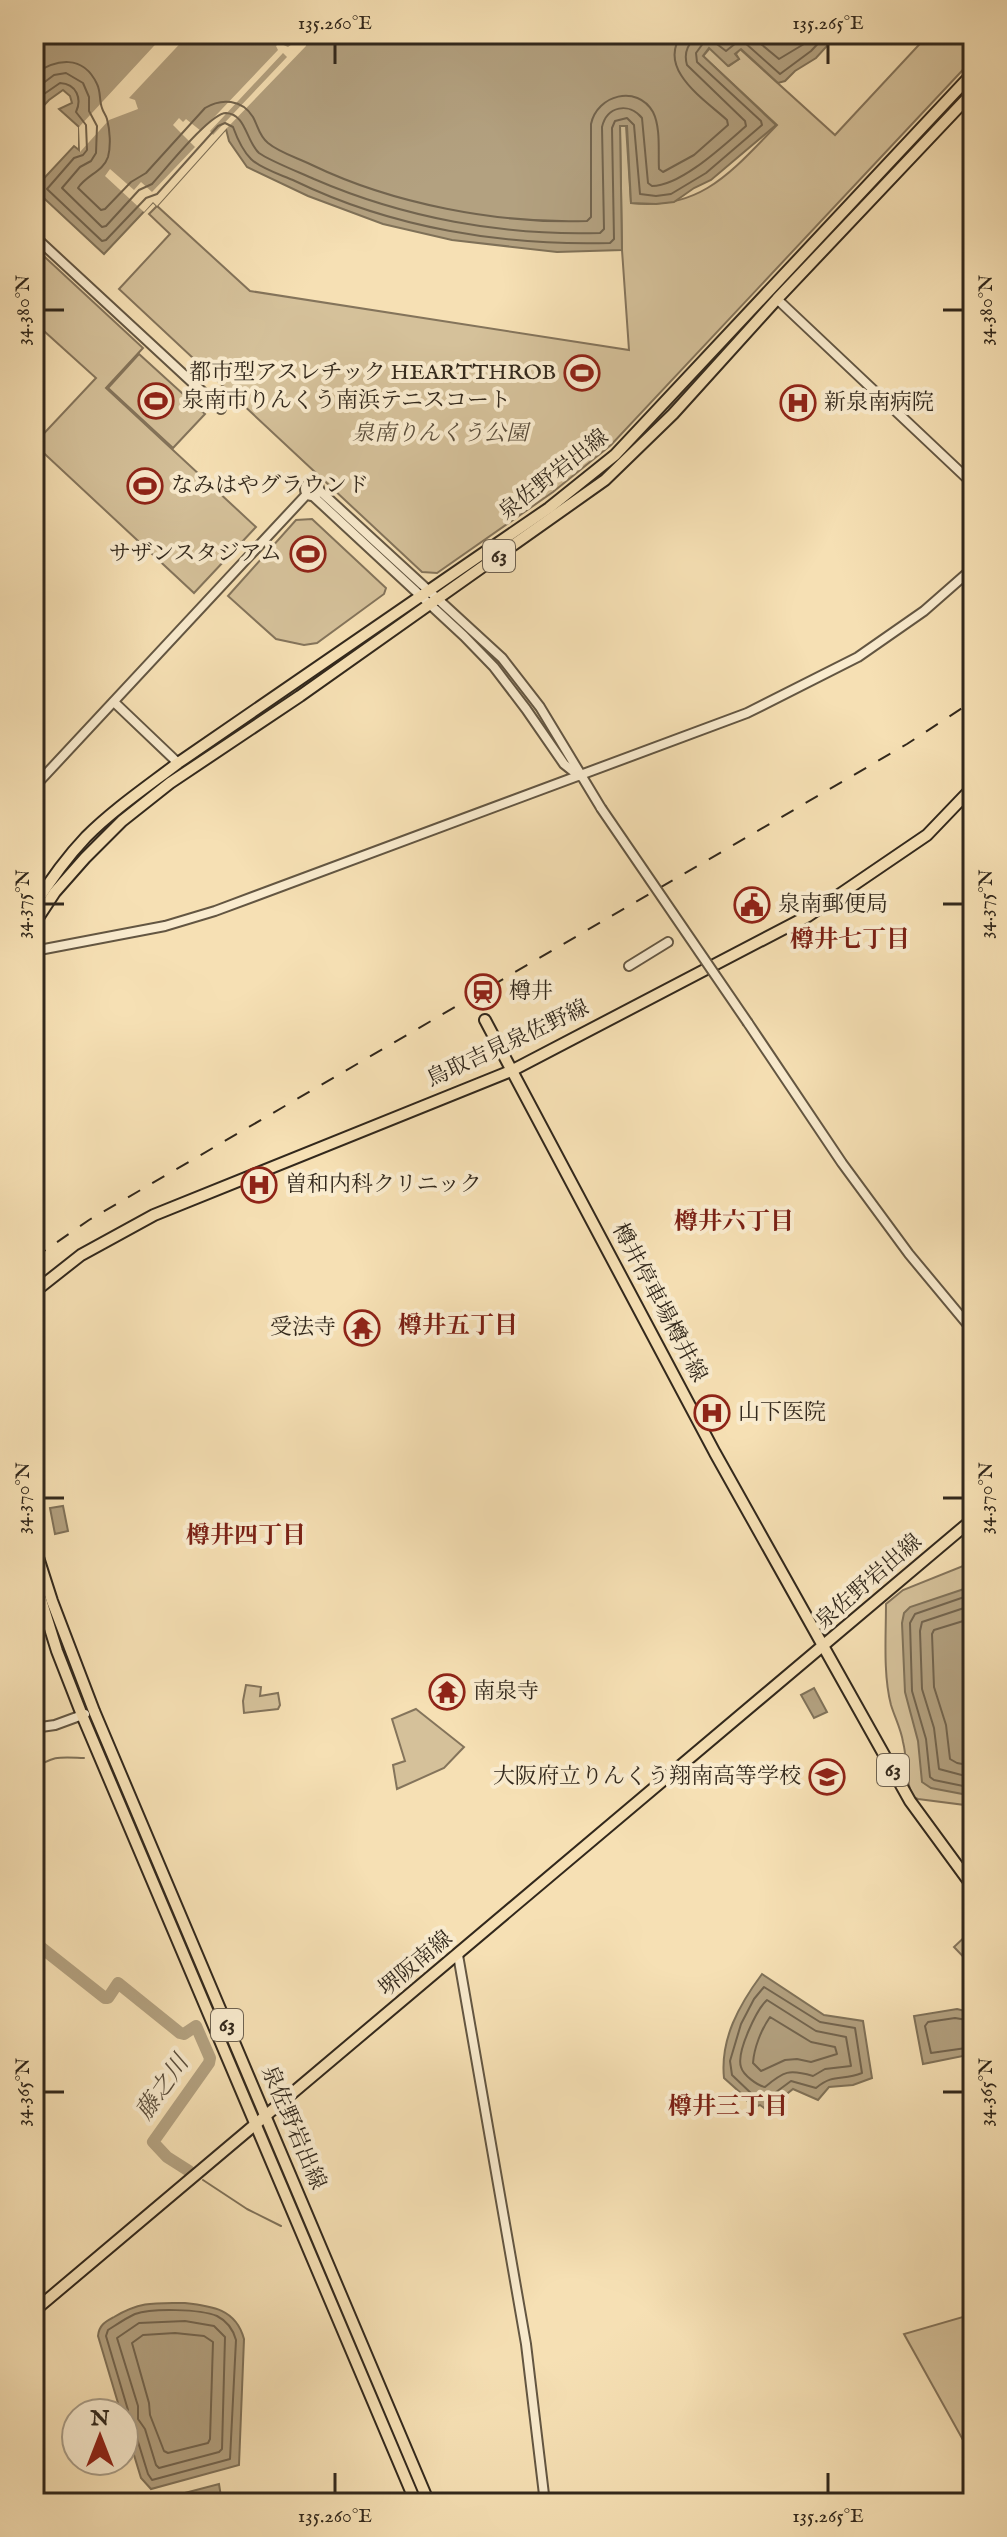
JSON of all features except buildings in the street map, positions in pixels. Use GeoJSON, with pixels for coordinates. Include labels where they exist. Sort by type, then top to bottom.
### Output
{"type":"FeatureCollection","features":[{"type":"Feature","properties":{"kind":"main road","name":"泉佐野岩出線"},"geometry":{"type":"LineString","coordinates":[[34,906],[49,882],[87,837],[178,763],[549,508],[615,455],[973,73]]}},
{"type":"Feature","properties":{"kind":"main road","name":"泉佐野岩出線"},"geometry":{"type":"LineString","coordinates":[[34,924],[55,892],[122,821],[170,783],[605,480],[673,414],[973,92]]}},
{"type":"Feature","properties":{"kind":"main road","name":"鳥取吉見泉佐野線"},"geometry":{"type":"LineString","coordinates":[[34,1292],[81,1255],[154,1215],[511,1071],[808,916],[927,835],[973,787]]}},
{"type":"Feature","properties":{"kind":"main road","name":"樽井停車場樽井線"},"geometry":{"type":"LineString","coordinates":[[485,1020],[715,1453],[823,1646]]}},
{"type":"Feature","properties":{"kind":"main road","name":"泉佐野岩出線"},"geometry":{"type":"LineString","coordinates":[[973,1519],[823,1646],[910,1801],[973,1887]]}},
{"type":"Feature","properties":{"kind":"main road","name":"泉佐野岩出線"},"geometry":{"type":"LineString","coordinates":[[34,1545],[94,1711],[429,2503]]}},
{"type":"Feature","properties":{"kind":"main road","name":"泉佐野岩出線"},"geometry":{"type":"LineString","coordinates":[[34,1577],[57,1651],[82,1715],[416,2503]]}},
{"type":"Feature","properties":{"kind":"main road","name":"堺阪南線"},"geometry":{"type":"LineString","coordinates":[[34,2311],[823,1646]]}},
{"type":"Feature","properties":{"kind":"street"},"geometry":{"type":"LineString","coordinates":[[34,236],[221,409]]}},
{"type":"Feature","properties":{"kind":"street"},"geometry":{"type":"LineString","coordinates":[[777,299],[973,484]]}},
{"type":"Feature","properties":{"kind":"street"},"geometry":{"type":"LineString","coordinates":[[34,787],[313,493],[424,594],[502,658],[540,707],[601,808],[859,1186],[909,1254],[973,1331]]}},
{"type":"Feature","properties":{"kind":"street"},"geometry":{"type":"LineString","coordinates":[[34,951],[165,926],[215,911],[747,713],[858,657],[924,611],[973,568]]}},
{"type":"Feature","properties":{"kind":"street"},"geometry":{"type":"LineString","coordinates":[[114,702],[178,763]]}},
{"type":"Feature","properties":{"kind":"street"},"geometry":{"type":"LineString","coordinates":[[629,966],[668,942]]}},
{"type":"Feature","properties":{"kind":"street"},"geometry":{"type":"LineString","coordinates":[[34,1728],[55,1725],[94,1711]]}},
{"type":"Feature","properties":{"kind":"street"},"geometry":{"type":"LineString","coordinates":[[458,1955],[524,2330],[545,2503]]}},
{"type":"Feature","properties":{"kind":"green space","name":"泉南りんくう公園"},"geometry":{"type":"Polygon","coordinates":[[[929,34],[973,34],[973,59],[611,445],[553,492],[437,573],[422,572],[119,289],[170,234],[149,214],[157,206],[250,291],[629,350],[622,250],[620,126],[626,126],[631,203],[677,201],[696,194],[729,172],[777,125],[703,56],[710,48],[729,66],[739,59],[736,54],[740,49],[835,135],[929,34]]]}},
{"type":"Feature","properties":{"kind":"green space","name":"なみはやグラウンド"},"geometry":{"type":"Polygon","coordinates":[[[34,247],[143,348],[106,388],[256,527],[194,593],[34,444],[96,378],[34,322],[34,247]]]}},
{"type":"Feature","properties":{"kind":"green space","name":"泉南市りんくう南浜テニスコート"},"geometry":{"type":"Polygon","coordinates":[[[139,354],[205,414],[173,448],[108,388],[139,354]]]}},
{"type":"Feature","properties":{"kind":"green space","name":"サザンスタジアム"},"geometry":{"type":"Polygon","coordinates":[[[312,519],[386,588],[384,594],[317,643],[304,645],[276,639],[228,596],[296,520],[312,519]]]}},
{"type":"Feature","properties":{"kind":"green space"},"geometry":{"type":"Polygon","coordinates":[[[973,1562],[973,1806],[913,1797],[902,1737],[888,1693],[885,1642],[886,1604],[903,1590],[973,1562]]]}},
{"type":"Feature","properties":{"kind":"green space"},"geometry":{"type":"Polygon","coordinates":[[[246,1685],[261,1687],[260,1696],[278,1693],[278,1709],[244,1713],[246,1685]]]}},
{"type":"Feature","properties":{"kind":"green space"},"geometry":{"type":"Polygon","coordinates":[[[416,1709],[464,1747],[444,1768],[397,1789],[393,1765],[405,1761],[392,1719],[416,1709]]]}},
{"type":"Feature","properties":{"kind":"green space"},"geometry":{"type":"Polygon","coordinates":[[[973,1929],[973,1967],[954,1947],[973,1929]]]}},
{"type":"Feature","properties":{"kind":"green space"},"geometry":{"type":"Polygon","coordinates":[[[973,2314],[973,2458],[904,2334],[973,2314]]]}},
{"type":"Feature","properties":{"kind":"water"},"geometry":{"type":"Polygon","coordinates":[[[34,34],[838,34],[816,58],[778,83],[741,49],[735,54],[739,59],[728,66],[709,48],[703,56],[776,125],[711,180],[674,202],[631,203],[627,126],[620,126],[622,250],[557,252],[452,240],[383,224],[308,196],[247,167],[229,141],[226,129],[157,206],[153,202],[104,254],[34,189],[74,146],[79,150],[79,127],[59,109],[72,103],[63,90],[34,116],[34,34]]]}},
{"type":"Feature","properties":{"kind":"water"},"geometry":{"type":"Polygon","coordinates":[[[63,1506],[68,1531],[55,1534],[50,1508],[63,1506]]]}},
{"type":"Feature","properties":{"kind":"water"},"geometry":{"type":"Polygon","coordinates":[[[973,1586],[973,1796],[931,1788],[922,1782],[918,1741],[905,1692],[902,1623],[904,1613],[910,1607],[973,1586]]]}},
{"type":"Feature","properties":{"kind":"water"},"geometry":{"type":"Polygon","coordinates":[[[814,1688],[827,1712],[814,1718],[801,1695],[814,1688]]]}},
{"type":"Feature","properties":{"kind":"water"},"geometry":{"type":"Polygon","coordinates":[[[762,1974],[824,2015],[863,2021],[872,2078],[853,2085],[829,2087],[818,2100],[793,2089],[767,2110],[760,2105],[752,2108],[724,2078],[725,2050],[733,2023],[762,1974]]]}},
{"type":"Feature","properties":{"kind":"water"},"geometry":{"type":"Polygon","coordinates":[[[957,2009],[973,2013],[973,2054],[923,2064],[914,2016],[957,2009]]]}},
{"type":"Feature","properties":{"kind":"water"},"geometry":{"type":"Polygon","coordinates":[[[156,2303],[185,2303],[222,2311],[235,2321],[244,2339],[239,2465],[151,2489],[140,2475],[140,2397],[116,2397],[98,2336],[105,2322],[132,2308],[156,2303]]]}},
{"type":"Feature","properties":{"kind":"water"},"geometry":{"type":"Polygon","coordinates":[[[219,2484],[222,2503],[154,2503],[154,2501],[219,2484]]]}},
{"type":"Feature","properties":{"kind":"pier"},"geometry":{"type":"Polygon","coordinates":[[[165,34],[189,34],[129,98],[135,100],[138,109],[109,120],[80,152],[79,127],[165,34]]]}},
{"type":"Feature","properties":{"kind":"pier"},"geometry":{"type":"Polygon","coordinates":[[[303,36],[307,39],[306,46],[157,206],[153,202],[144,212],[105,176],[110,169],[134,190],[141,182],[152,192],[195,147],[173,125],[179,118],[183,122],[186,119],[201,131],[278,50],[276,46],[279,43],[288,47],[303,36]],[[283,53],[210,131],[213,135],[287,57],[283,53]]]}},
{"type":"Feature","properties":{"kind":"waterway"},"geometry":{"type":"LineString","coordinates":[[34,1769],[58,1758],[84,1758]]}},
{"type":"Feature","properties":{"kind":"waterway","name":"藤之川"},"geometry":{"type":"LineString","coordinates":[[38,1945],[105,1998],[118,1983],[180,2033],[184,2034],[196,2026],[210,2058],[209,2063],[153,2142],[167,2157],[189,2171]]}},
{"type":"Feature","properties":{"kind":"waterway","name":"藤之川"},"geometry":{"type":"LineString","coordinates":[[203,2180],[247,2209],[281,2226]]}},
{"type":"Feature","properties":{"kind":"railway"},"geometry":{"type":"LineString","coordinates":[[34,1258],[89,1220],[907,744],[973,701]]}},
{"type":"Feature","properties":{"kind":"place","name":"都市型アスレチック HEARTTHROB"},"geometry":{"type":"Point","coordinates":[582,373]}},
{"type":"Feature","properties":{"kind":"place","name":"泉南市りんくう南浜テニスコート"},"geometry":{"type":"Point","coordinates":[156,401]}},
{"type":"Feature","properties":{"kind":"place","name":"新泉南病院"},"geometry":{"type":"Point","coordinates":[798,403]}},
{"type":"Feature","properties":{"kind":"place","name":"なみはやグラウンド"},"geometry":{"type":"Point","coordinates":[145,486]}},
{"type":"Feature","properties":{"kind":"place","name":"サザンスタジアム"},"geometry":{"type":"Point","coordinates":[308,554]}},
{"type":"Feature","properties":{"kind":"place","name":"泉南郵便局"},"geometry":{"type":"Point","coordinates":[752,905]}},
{"type":"Feature","properties":{"kind":"place","name":"樽井"},"geometry":{"type":"Point","coordinates":[483,992]}},
{"type":"Feature","properties":{"kind":"place","name":"曽和内科クリニック"},"geometry":{"type":"Point","coordinates":[259,1185]}},
{"type":"Feature","properties":{"kind":"place","name":"受法寺"},"geometry":{"type":"Point","coordinates":[362,1328]}},
{"type":"Feature","properties":{"kind":"place","name":"山下医院"},"geometry":{"type":"Point","coordinates":[712,1413]}},
{"type":"Feature","properties":{"kind":"place","name":"南泉寺"},"geometry":{"type":"Point","coordinates":[447,1692]}},
{"type":"Feature","properties":{"kind":"place","name":"大阪府立りんくう翔南高等学校"},"geometry":{"type":"Point","coordinates":[827,1777]}},
{"type":"Feature","properties":{"kind":"district","name":"樽井七丁目"},"geometry":{"type":"Point","coordinates":[850,940]}},
{"type":"Feature","properties":{"kind":"district","name":"樽井六丁目"},"geometry":{"type":"Point","coordinates":[734,1222]}},
{"type":"Feature","properties":{"kind":"district","name":"樽井五丁目"},"geometry":{"type":"Point","coordinates":[458,1326]}},
{"type":"Feature","properties":{"kind":"district","name":"樽井四丁目"},"geometry":{"type":"Point","coordinates":[246,1536]}},
{"type":"Feature","properties":{"kind":"district","name":"樽井三丁目"},"geometry":{"type":"Point","coordinates":[728,2107]}}]}
